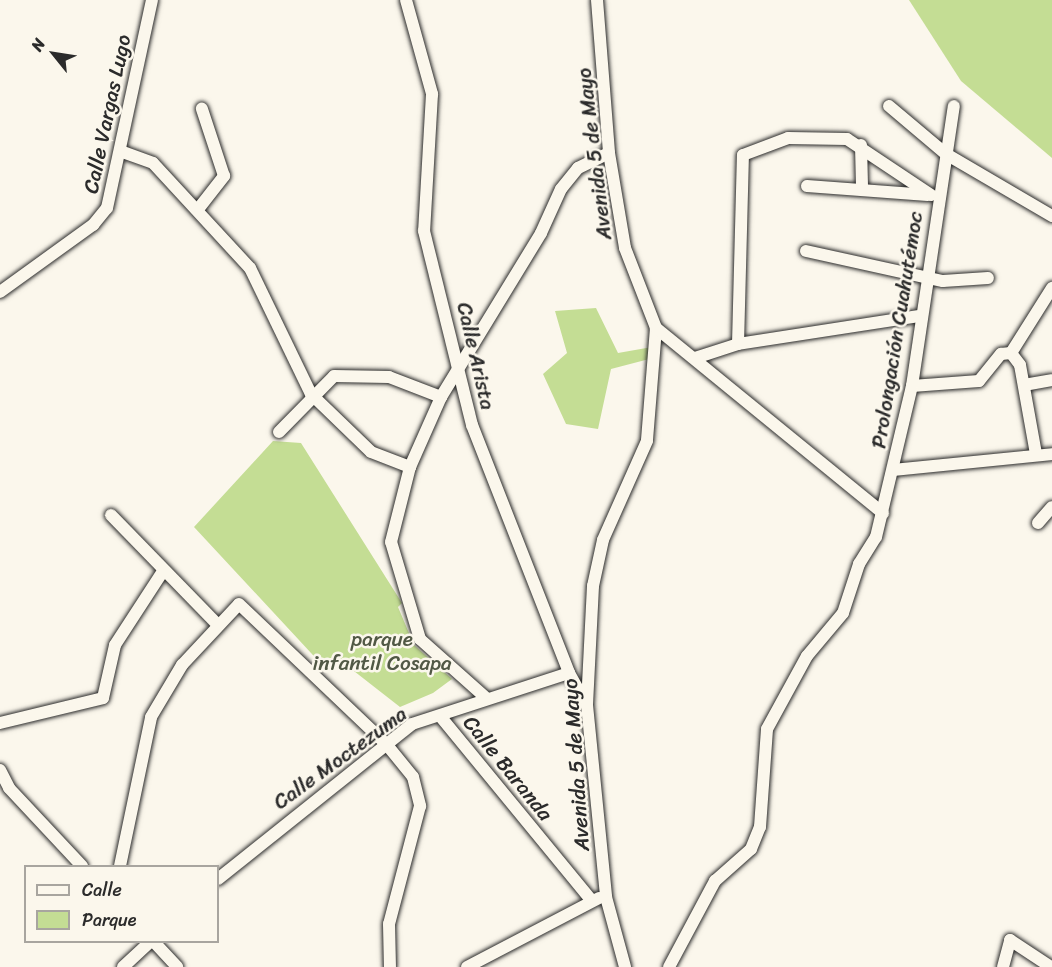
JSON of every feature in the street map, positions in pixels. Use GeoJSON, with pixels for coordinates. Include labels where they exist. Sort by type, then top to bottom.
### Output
{"type":"FeatureCollection","features":[{"type":"Feature","properties":{"kind":"street","name":"Calle Arista"},"geometry":{"type":"LineString","coordinates":[[406,0],[432,94],[424,231],[462,371],[481,459],[569,674],[587,705]]}},
{"type":"Feature","properties":{"kind":"street","name":"Avenida 5 de Mayo"},"geometry":{"type":"LineString","coordinates":[[597,0],[609,153],[625,248],[656,328],[647,441],[603,540],[593,586],[587,705],[606,897],[625,967]]}},
{"type":"Feature","properties":{"kind":"street","name":"Calle Vargas Lugo"},"geometry":{"type":"LineString","coordinates":[[0,292],[93,225],[107,208],[149,3]]}},
{"type":"Feature","properties":{"kind":"street"},"geometry":{"type":"LineString","coordinates":[[889,106],[946,154],[1052,216]]}},
{"type":"Feature","properties":{"kind":"street","name":"Prolongación Cuahutémoc"},"geometry":{"type":"LineString","coordinates":[[669,967],[715,881],[751,849],[760,827],[767,729],[807,656],[843,613],[883,513],[912,387],[918,316],[935,196],[946,154],[954,106]]}},
{"type":"Feature","properties":{"kind":"street"},"geometry":{"type":"LineString","coordinates":[[199,208],[224,177],[202,109]]}},
{"type":"Feature","properties":{"kind":"street"},"geometry":{"type":"LineString","coordinates":[[738,344],[743,155],[788,138],[847,139],[861,145],[935,196]]}},
{"type":"Feature","properties":{"kind":"street"},"geometry":{"type":"LineString","coordinates":[[861,145],[862,186]]}},
{"type":"Feature","properties":{"kind":"street"},"geometry":{"type":"LineString","coordinates":[[120,151],[153,163],[199,208],[250,268],[311,394],[371,452],[410,467]]}},
{"type":"Feature","properties":{"kind":"street"},"geometry":{"type":"LineString","coordinates":[[485,697],[420,639],[394,566],[392,542],[410,467],[441,397],[462,371],[561,189],[578,168],[609,153]]}},
{"type":"Feature","properties":{"kind":"street"},"geometry":{"type":"LineString","coordinates":[[807,186],[862,186],[935,196]]}},
{"type":"Feature","properties":{"kind":"street"},"geometry":{"type":"LineString","coordinates":[[806,251],[964,283],[988,278]]}},
{"type":"Feature","properties":{"kind":"street"},"geometry":{"type":"LineString","coordinates":[[1011,353],[1052,288]]}},
{"type":"Feature","properties":{"kind":"street"},"geometry":{"type":"LineString","coordinates":[[695,358],[738,344],[918,316]]}},
{"type":"Feature","properties":{"kind":"street"},"geometry":{"type":"LineString","coordinates":[[656,328],[883,513]]}},
{"type":"Feature","properties":{"kind":"street"},"geometry":{"type":"LineString","coordinates":[[1011,353],[1020,365],[1036,454]]}},
{"type":"Feature","properties":{"kind":"street"},"geometry":{"type":"LineString","coordinates":[[912,387],[979,381],[1001,354],[1011,353]]}},
{"type":"Feature","properties":{"kind":"street"},"geometry":{"type":"LineString","coordinates":[[279,432],[311,394],[334,376],[358,373],[390,377],[441,397]]}},
{"type":"Feature","properties":{"kind":"street"},"geometry":{"type":"LineString","coordinates":[[1024,385],[1052,380]]}},
{"type":"Feature","properties":{"kind":"street"},"geometry":{"type":"LineString","coordinates":[[893,470],[1052,454]]}},
{"type":"Feature","properties":{"kind":"street"},"geometry":{"type":"LineString","coordinates":[[1038,523],[1052,507]]}},
{"type":"Feature","properties":{"kind":"street"},"geometry":{"type":"LineString","coordinates":[[111,516],[218,625]]}},
{"type":"Feature","properties":{"kind":"street"},"geometry":{"type":"LineString","coordinates":[[0,723],[103,698],[115,645],[163,571]]}},
{"type":"Feature","properties":{"kind":"street"},"geometry":{"type":"LineString","coordinates":[[120,865],[152,717],[182,665],[239,604],[387,745],[412,777],[420,806],[389,924],[390,967]]}},
{"type":"Feature","properties":{"kind":"street","name":"Calle Moctezuma"},"geometry":{"type":"LineString","coordinates":[[219,878],[412,724],[440,716],[485,697],[569,674]]}},
{"type":"Feature","properties":{"kind":"street","name":"Calle Baranda"},"geometry":{"type":"LineString","coordinates":[[440,716],[591,900]]}},
{"type":"Feature","properties":{"kind":"street"},"geometry":{"type":"LineString","coordinates":[[0,770],[9,788],[80,865]]}},
{"type":"Feature","properties":{"kind":"street"},"geometry":{"type":"LineString","coordinates":[[467,967],[591,900],[606,897]]}},
{"type":"Feature","properties":{"kind":"street"},"geometry":{"type":"LineString","coordinates":[[1003,967],[1010,940],[1051,967]]}},
{"type":"Feature","properties":{"kind":"street"},"geometry":{"type":"LineString","coordinates":[[123,967],[151,943]]}},
{"type":"Feature","properties":{"kind":"street"},"geometry":{"type":"LineString","coordinates":[[153,943],[177,967]]}},
{"type":"Feature","properties":{"kind":"green space"},"geometry":{"type":"Polygon","coordinates":[[[909,0],[1052,0],[1052,158],[961,81],[909,0]]]}},
{"type":"Feature","properties":{"kind":"green space"},"geometry":{"type":"Polygon","coordinates":[[[596,308],[618,353],[652,347],[653,358],[611,369],[598,429],[566,424],[543,374],[567,353],[555,311],[596,308]]]}},
{"type":"Feature","properties":{"kind":"green space","name":"parque infantil Cosapa"},"geometry":{"type":"Polygon","coordinates":[[[273,441],[301,443],[402,603],[398,607],[414,645],[452,679],[433,693],[400,707],[336,657],[324,667],[194,527],[273,441]]]}}]}
